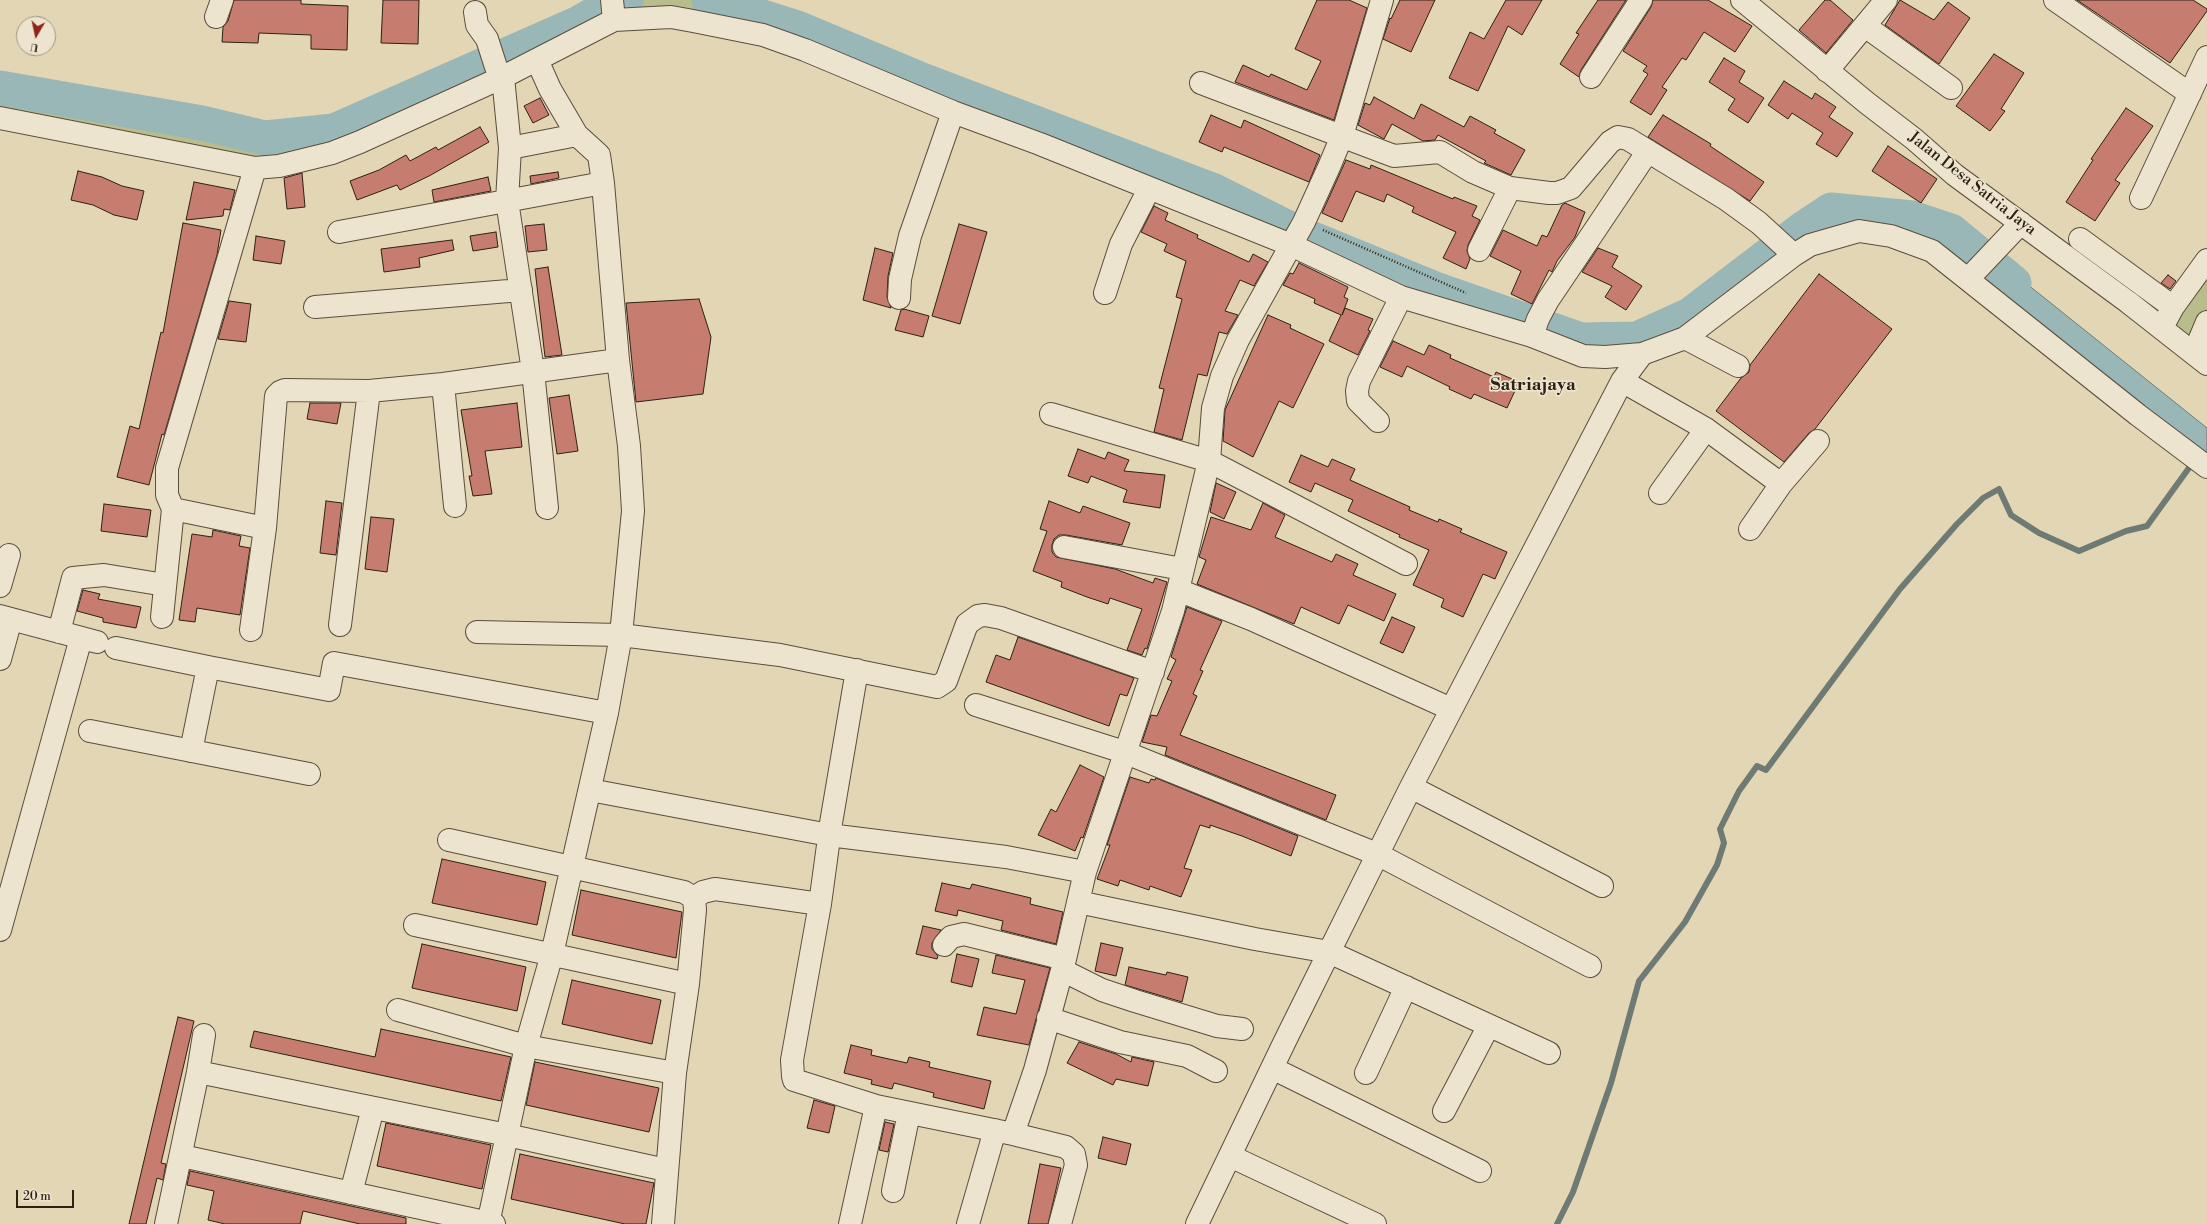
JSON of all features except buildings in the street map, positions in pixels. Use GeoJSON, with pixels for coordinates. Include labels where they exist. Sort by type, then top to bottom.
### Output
{"type":"FeatureCollection","features":[{"type":"Feature","properties":{"kind":"street"},"geometry":{"type":"LineString","coordinates":[[968,1224],[1004,1132],[1035,1070],[1085,872],[1124,752],[1153,672],[1180,579],[1209,461],[1213,408],[1222,376],[1238,340],[1304,222],[1342,136],[1382,0]]}},
{"type":"Feature","properties":{"kind":"street"},"geometry":{"type":"LineString","coordinates":[[1591,77],[1642,0]]}},
{"type":"Feature","properties":{"kind":"street","name":"Jalan Desa Satria Jaya"},"geometry":{"type":"LineString","coordinates":[[1742,0],[1827,71],[1914,139],[2019,225],[2162,328],[2202,353]]}},
{"type":"Feature","properties":{"kind":"street"},"geometry":{"type":"LineString","coordinates":[[1827,71],[1886,0]]}},
{"type":"Feature","properties":{"kind":"street"},"geometry":{"type":"LineString","coordinates":[[2055,0],[2190,94]]}},
{"type":"Feature","properties":{"kind":"street"},"geometry":{"type":"LineString","coordinates":[[0,118],[255,168],[305,161],[332,153],[499,72],[537,60],[613,8],[671,17],[763,34],[953,112],[1040,144],[1149,189],[1292,245],[1401,297],[1532,336],[1583,356],[1604,357],[1642,354],[1685,338],[1794,255],[1810,245],[1859,231],[1891,236],[1932,251],[1968,278],[2138,415],[2207,467]]}},
{"type":"Feature","properties":{"kind":"street"},"geometry":{"type":"LineString","coordinates":[[475,12],[477,25],[487,39],[499,72],[510,148],[507,201],[533,371],[547,508]]}},
{"type":"Feature","properties":{"kind":"street"},"geometry":{"type":"LineString","coordinates":[[1865,26],[1951,88]]}},
{"type":"Feature","properties":{"kind":"street"},"geometry":{"type":"LineString","coordinates":[[2141,198],[2207,58]]}},
{"type":"Feature","properties":{"kind":"street"},"geometry":{"type":"LineString","coordinates":[[182,1156],[490,1224],[526,1046],[552,954],[607,713],[621,636],[632,511],[629,446],[618,360],[603,183],[599,155],[577,135],[550,89],[537,60]]}},
{"type":"Feature","properties":{"kind":"street"},"geometry":{"type":"LineString","coordinates":[[1201,83],[1394,156],[1440,152],[1473,172],[1510,188],[1548,193],[1557,193],[1571,188],[1610,142],[1618,137],[1628,139],[1726,199],[1759,223],[1794,255]]}},
{"type":"Feature","properties":{"kind":"street"},"geometry":{"type":"LineString","coordinates":[[899,298],[900,279],[910,236],[953,112]]}},
{"type":"Feature","properties":{"kind":"street"},"geometry":{"type":"LineString","coordinates":[[510,148],[577,135]]}},
{"type":"Feature","properties":{"kind":"street"},"geometry":{"type":"LineString","coordinates":[[1532,336],[1538,319],[1548,300],[1648,151]]}},
{"type":"Feature","properties":{"kind":"street"},"geometry":{"type":"LineString","coordinates":[[162,617],[173,509],[167,495],[166,468],[255,168]]}},
{"type":"Feature","properties":{"kind":"street"},"geometry":{"type":"LineString","coordinates":[[339,232],[603,183]]}},
{"type":"Feature","properties":{"kind":"street"},"geometry":{"type":"LineString","coordinates":[[1479,250],[1510,188]]}},
{"type":"Feature","properties":{"kind":"street"},"geometry":{"type":"LineString","coordinates":[[1105,293],[1121,244],[1149,189]]}},
{"type":"Feature","properties":{"kind":"street"},"geometry":{"type":"LineString","coordinates":[[1968,278],[2019,225]]}},
{"type":"Feature","properties":{"kind":"street"},"geometry":{"type":"LineString","coordinates":[[2080,239],[2173,307]]}},
{"type":"Feature","properties":{"kind":"street"},"geometry":{"type":"LineString","coordinates":[[2162,328],[2173,307],[2207,260]]}},
{"type":"Feature","properties":{"kind":"street"},"geometry":{"type":"LineString","coordinates":[[315,307],[521,290]]}},
{"type":"Feature","properties":{"kind":"street"},"geometry":{"type":"LineString","coordinates":[[1378,421],[1358,401],[1357,391],[1359,381],[1401,297]]}},
{"type":"Feature","properties":{"kind":"street"},"geometry":{"type":"LineString","coordinates":[[2202,353],[2207,322]]}},
{"type":"Feature","properties":{"kind":"street"},"geometry":{"type":"LineString","coordinates":[[1685,338],[1738,366]]}},
{"type":"Feature","properties":{"kind":"street"},"geometry":{"type":"LineString","coordinates":[[1197,1224],[1272,1068],[1379,855],[1411,787],[1622,381],[1642,354]]}},
{"type":"Feature","properties":{"kind":"street"},"geometry":{"type":"LineString","coordinates":[[251,630],[265,528],[274,401],[277,394],[285,390],[316,389],[369,391],[443,384],[618,360]]}},
{"type":"Feature","properties":{"kind":"street"},"geometry":{"type":"LineString","coordinates":[[1622,381],[1706,429],[1781,484]]}},
{"type":"Feature","properties":{"kind":"street"},"geometry":{"type":"LineString","coordinates":[[443,384],[455,506]]}},
{"type":"Feature","properties":{"kind":"street"},"geometry":{"type":"LineString","coordinates":[[340,625],[369,391]]}},
{"type":"Feature","properties":{"kind":"street"},"geometry":{"type":"LineString","coordinates":[[1051,414],[1209,461],[1406,564]]}},
{"type":"Feature","properties":{"kind":"street"},"geometry":{"type":"LineString","coordinates":[[1660,493],[1706,429]]}},
{"type":"Feature","properties":{"kind":"street"},"geometry":{"type":"LineString","coordinates":[[1750,529],[1781,484],[1818,441]]}},
{"type":"Feature","properties":{"kind":"street"},"geometry":{"type":"LineString","coordinates":[[173,509],[265,528]]}},
{"type":"Feature","properties":{"kind":"street"},"geometry":{"type":"LineString","coordinates":[[1064,547],[1180,579],[1251,619],[1451,709]]}},
{"type":"Feature","properties":{"kind":"street"},"geometry":{"type":"LineString","coordinates":[[0,586],[9,555]]}},
{"type":"Feature","properties":{"kind":"street"},"geometry":{"type":"LineString","coordinates":[[59,632],[73,578],[104,575],[165,585]]}},
{"type":"Feature","properties":{"kind":"street"},"geometry":{"type":"LineString","coordinates":[[477,632],[621,636],[780,655],[858,670],[930,687],[940,687],[946,681],[967,624],[978,616],[985,615],[1002,618],[1153,672]]}},
{"type":"Feature","properties":{"kind":"street"},"geometry":{"type":"LineString","coordinates":[[0,659],[6,618],[98,642],[329,690],[334,663],[607,713]]}},
{"type":"Feature","properties":{"kind":"street"},"geometry":{"type":"LineString","coordinates":[[0,930],[98,642]]}},
{"type":"Feature","properties":{"kind":"street"},"geometry":{"type":"LineString","coordinates":[[191,751],[208,666]]}},
{"type":"Feature","properties":{"kind":"street"},"geometry":{"type":"LineString","coordinates":[[858,670],[829,834],[820,904],[792,1060],[794,1080],[876,1106],[1004,1132],[1066,1147],[1074,1154],[1076,1165],[1060,1224]]}},
{"type":"Feature","properties":{"kind":"street"},"geometry":{"type":"LineString","coordinates":[[976,705],[1124,752],[1379,855],[1590,966]]}},
{"type":"Feature","properties":{"kind":"street"},"geometry":{"type":"LineString","coordinates":[[90,731],[309,774]]}},
{"type":"Feature","properties":{"kind":"street"},"geometry":{"type":"LineString","coordinates":[[1411,787],[1602,886]]}},
{"type":"Feature","properties":{"kind":"street"},"geometry":{"type":"LineString","coordinates":[[590,790],[829,834],[1006,857],[1085,872]]}},
{"type":"Feature","properties":{"kind":"street"},"geometry":{"type":"LineString","coordinates":[[449,840],[573,866],[684,892],[694,898],[696,910],[688,984],[675,1073],[666,1170],[663,1224]]}},
{"type":"Feature","properties":{"kind":"street"},"geometry":{"type":"LineString","coordinates":[[694,898],[703,892],[715,889],[820,904]]}},
{"type":"Feature","properties":{"kind":"street"},"geometry":{"type":"LineString","coordinates":[[1078,902],[1254,939],[1329,952],[1488,1027],[1549,1053]]}},
{"type":"Feature","properties":{"kind":"street"},"geometry":{"type":"LineString","coordinates":[[415,925],[688,984]]}},
{"type":"Feature","properties":{"kind":"street"},"geometry":{"type":"LineString","coordinates":[[944,945],[951,937],[964,934],[1063,964],[1102,990],[1134,1001],[1217,1026],[1242,1029]]}},
{"type":"Feature","properties":{"kind":"street"},"geometry":{"type":"LineString","coordinates":[[1366,1073],[1406,987]]}},
{"type":"Feature","properties":{"kind":"street"},"geometry":{"type":"LineString","coordinates":[[398,1010],[526,1046],[675,1073]]}},
{"type":"Feature","properties":{"kind":"street"},"geometry":{"type":"LineString","coordinates":[[1048,1018],[1120,1042],[1187,1056],[1216,1071]]}},
{"type":"Feature","properties":{"kind":"street"},"geometry":{"type":"LineString","coordinates":[[1444,1111],[1488,1027]]}},
{"type":"Feature","properties":{"kind":"street"},"geometry":{"type":"LineString","coordinates":[[166,1224],[182,1156],[204,1035]]}},
{"type":"Feature","properties":{"kind":"street"},"geometry":{"type":"LineString","coordinates":[[1272,1068],[1480,1171]]}},
{"type":"Feature","properties":{"kind":"street"},"geometry":{"type":"LineString","coordinates":[[198,1072],[507,1135],[666,1170]]}},
{"type":"Feature","properties":{"kind":"street"},"geometry":{"type":"LineString","coordinates":[[850,1224],[876,1106]]}},
{"type":"Feature","properties":{"kind":"street"},"geometry":{"type":"LineString","coordinates":[[351,1194],[373,1108]]}},
{"type":"Feature","properties":{"kind":"street"},"geometry":{"type":"LineString","coordinates":[[893,1191],[909,1113]]}},
{"type":"Feature","properties":{"kind":"street"},"geometry":{"type":"LineString","coordinates":[[1230,1156],[1375,1224]]}},
{"type":"Feature","properties":{"kind":"path"},"geometry":{"type":"LineString","coordinates":[[1304,222],[1470,295]]}},
{"type":"Feature","properties":{"kind":"green space"},"geometry":{"type":"Polygon","coordinates":[[[626,0],[711,0],[797,28],[917,78],[1212,190],[1298,233],[1435,289],[1581,340],[1637,339],[1690,315],[1804,228],[1831,210],[1912,218],[1951,231],[1986,260],[1968,279],[1891,236],[1827,239],[1685,338],[1605,357],[1401,297],[763,35],[614,20],[279,166],[0,118],[0,88],[202,123],[265,138],[334,131],[579,23],[612,4],[626,0]]]}},
{"type":"Feature","properties":{"kind":"green space"},"geometry":{"type":"Polygon","coordinates":[[[2207,260],[2207,322],[2198,343],[2162,328],[2207,260]]]}},
{"type":"Feature","properties":{"kind":"water"},"geometry":{"type":"Polygon","coordinates":[[[1992,256],[2207,428],[2207,467],[1968,279],[1992,256]]]}},
{"type":"Feature","properties":{"kind":"waterway"},"geometry":{"type":"LineString","coordinates":[[0,88],[202,123],[265,138],[334,131],[579,23],[612,4],[626,0]]}},
{"type":"Feature","properties":{"kind":"waterway"},"geometry":{"type":"LineString","coordinates":[[709,0],[797,28],[917,78],[1212,190],[1298,233],[1435,289],[1581,340],[1637,339],[1690,315],[1804,228],[1831,210],[1912,218],[1951,231],[2014,283]]}},
{"type":"Feature","properties":{"kind":"waterway"},"geometry":{"type":"LineString","coordinates":[[1557,1224],[1573,1192],[1611,1083],[1639,981],[1685,922],[1717,865],[1724,843],[1720,829],[1739,791],[1757,766],[1766,770],[1900,589],[1957,524],[1983,498],[1999,489],[2011,515],[2039,533],[2079,551],[2126,531],[2147,526],[2194,461]]}},
{"type":"Feature","properties":{"kind":"district","name":"Satriajaya"},"geometry":{"type":"Point","coordinates":[1533,386]}}]}
